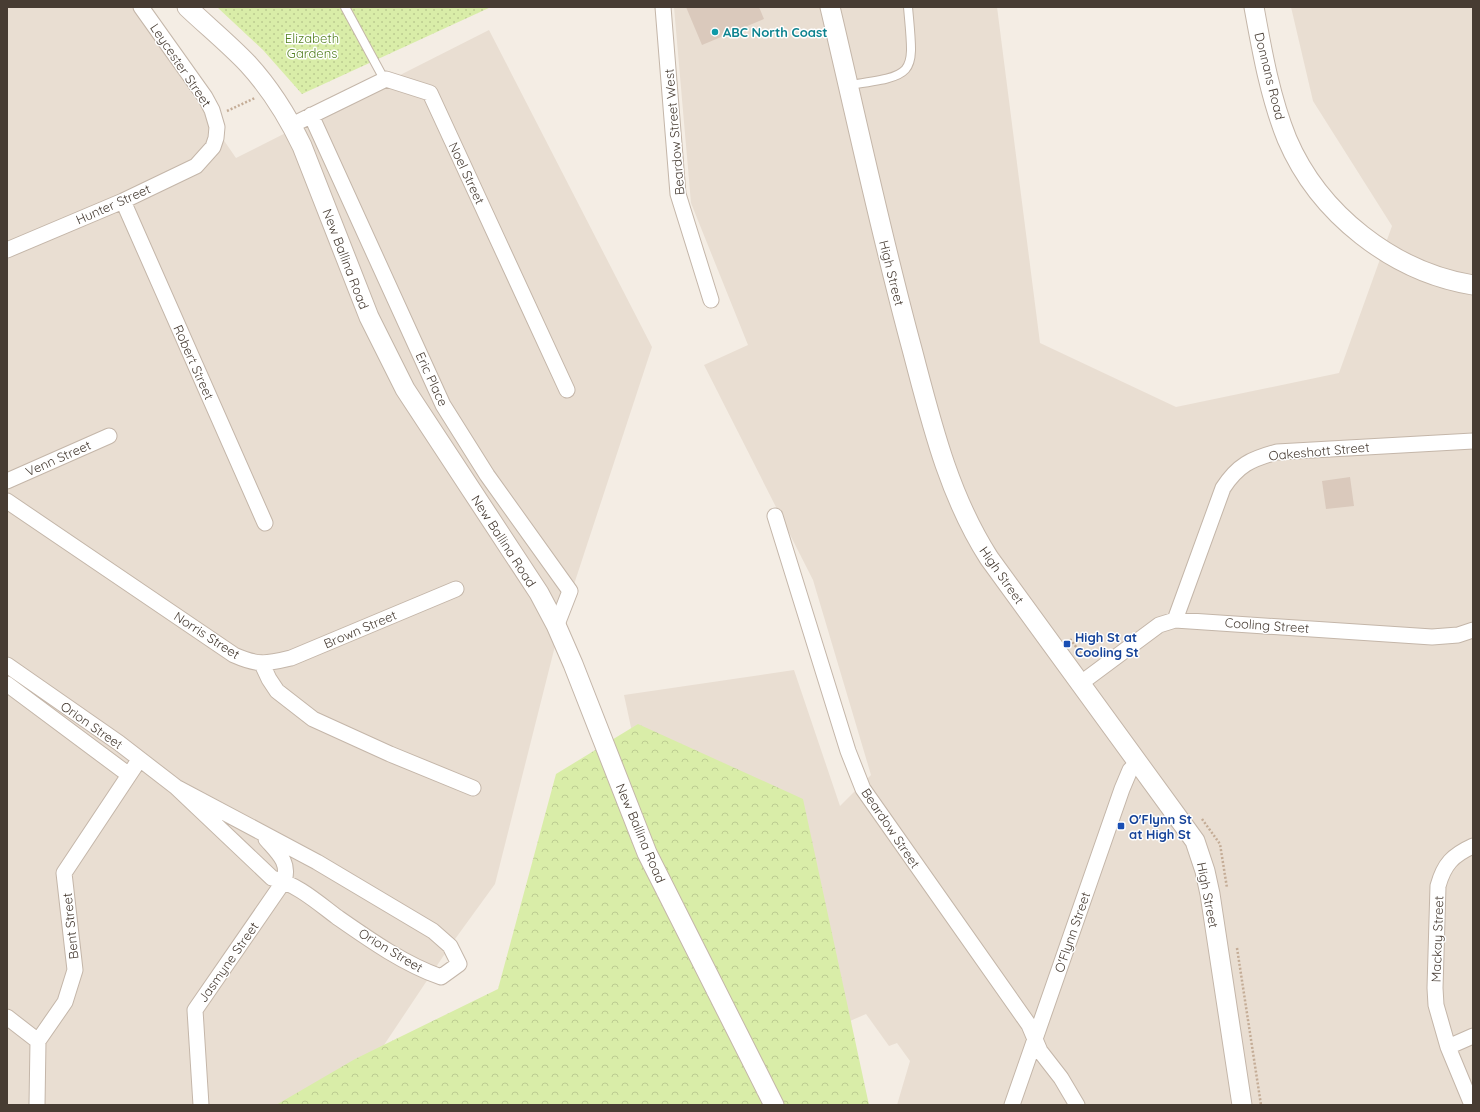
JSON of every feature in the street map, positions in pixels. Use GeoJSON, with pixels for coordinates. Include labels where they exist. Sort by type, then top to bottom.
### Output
{"type":"FeatureCollection","features":[{"type":"Feature","properties":{"kind":"street","name":"Leycester Street"},"geometry":{"type":"LineString","coordinates":[[141,7],[205,97],[212,110],[217,127],[213,147]]}},
{"type":"Feature","properties":{"kind":"street","name":"New Ballina Road"},"geometry":{"type":"LineString","coordinates":[[187,7],[248,64],[267,87],[292,125],[305,152],[369,318],[405,388],[539,593],[576,672],[647,853],[774,1105]]}},
{"type":"Feature","properties":{"kind":"street","name":"Beardow Street West"},"geometry":{"type":"LineString","coordinates":[[664,7],[678,194],[711,300]]}},
{"type":"Feature","properties":{"kind":"street","name":"High Street"},"geometry":{"type":"LineString","coordinates":[[830,7],[890,266],[937,444],[974,534],[989,558],[1195,841],[1205,871],[1242,1105]]}},
{"type":"Feature","properties":{"kind":"street","name":"Donnans Road"},"geometry":{"type":"LineString","coordinates":[[1254,7],[1274,104],[1287,140],[1302,167],[1324,199],[1347,224],[1377,246],[1406,264],[1436,276],[1473,285]]}},
{"type":"Feature","properties":{"kind":"street"},"geometry":{"type":"LineString","coordinates":[[292,125],[384,79]]}},
{"type":"Feature","properties":{"kind":"street","name":"Noel Street"},"geometry":{"type":"LineString","coordinates":[[384,79],[430,93],[567,390]]}},
{"type":"Feature","properties":{"kind":"street","name":"Eric Place"},"geometry":{"type":"LineString","coordinates":[[311,115],[443,405],[487,476],[570,591],[556,627]]}},
{"type":"Feature","properties":{"kind":"street","name":"Hunter Street"},"geometry":{"type":"LineString","coordinates":[[7,250],[122,201],[196,166],[213,147]]}},
{"type":"Feature","properties":{"kind":"street","name":"Robert Street"},"geometry":{"type":"LineString","coordinates":[[122,201],[265,523]]}},
{"type":"Feature","properties":{"kind":"street","name":"Venn Street"},"geometry":{"type":"LineString","coordinates":[[7,481],[109,436]]}},
{"type":"Feature","properties":{"kind":"street","name":"Oakeshott Street"},"geometry":{"type":"LineString","coordinates":[[1175,620],[1223,488],[1233,473],[1247,462],[1277,452],[1473,441]]}},
{"type":"Feature","properties":{"kind":"street","name":"Norris Street"},"geometry":{"type":"LineString","coordinates":[[7,501],[234,655],[248,661],[262,664]]}},
{"type":"Feature","properties":{"kind":"street","name":"Beardow Street"},"geometry":{"type":"LineString","coordinates":[[775,516],[848,751],[863,789],[1029,1025],[1040,1051],[1061,1078],[1077,1105]]}},
{"type":"Feature","properties":{"kind":"street","name":"Brown Street"},"geometry":{"type":"LineString","coordinates":[[262,664],[292,658],[456,589]]}},
{"type":"Feature","properties":{"kind":"street","name":"Cooling Street"},"geometry":{"type":"LineString","coordinates":[[1081,683],[1159,625],[1175,620],[1432,637],[1472,634]]}},
{"type":"Feature","properties":{"kind":"street"},"geometry":{"type":"LineString","coordinates":[[262,664],[277,691],[313,719],[390,754],[473,788]]}},
{"type":"Feature","properties":{"kind":"street","name":"Orion Street"},"geometry":{"type":"LineString","coordinates":[[7,665],[119,743],[139,760],[176,787],[272,878],[292,885],[354,929],[417,968],[441,977],[459,964],[450,946],[433,931],[317,862],[176,787]]}},
{"type":"Feature","properties":{"kind":"street"},"geometry":{"type":"LineString","coordinates":[[7,684],[129,774]]}},
{"type":"Feature","properties":{"kind":"street","name":"Bent Street"},"geometry":{"type":"LineString","coordinates":[[38,1041],[65,1002],[75,970],[64,873],[139,760]]}},
{"type":"Feature","properties":{"kind":"street","name":"O'Flynn Street"},"geometry":{"type":"LineString","coordinates":[[1012,1105],[1122,789],[1130,770],[1138,762]]}},
{"type":"Feature","properties":{"kind":"street"},"geometry":{"type":"LineString","coordinates":[[262,834],[283,859],[287,871],[284,881]]}},
{"type":"Feature","properties":{"kind":"street","name":"Mackay Street"},"geometry":{"type":"LineString","coordinates":[[1472,1105],[1448,1047],[1438,1012],[1435,988],[1438,886],[1444,867],[1449,860],[1456,854],[1473,846]]}},
{"type":"Feature","properties":{"kind":"street","name":"Jasmyne Street"},"geometry":{"type":"LineString","coordinates":[[201,1105],[195,1010],[284,881]]}},
{"type":"Feature","properties":{"kind":"street"},"geometry":{"type":"LineString","coordinates":[[7,1017],[38,1041],[37,1105]]}},
{"type":"Feature","properties":{"kind":"street"},"geometry":{"type":"LineString","coordinates":[[1448,1047],[1473,1036]]}},
{"type":"Feature","properties":{"kind":"lane"},"geometry":{"type":"LineString","coordinates":[[345,7],[384,79]]}},
{"type":"Feature","properties":{"kind":"lane"},"geometry":{"type":"LineString","coordinates":[[849,85],[887,80],[905,71],[910,63],[912,50],[908,7]]}},
{"type":"Feature","properties":{"kind":"path"},"geometry":{"type":"LineString","coordinates":[[226,111],[254,98]]}},
{"type":"Feature","properties":{"kind":"path"},"geometry":{"type":"LineString","coordinates":[[1067,634],[1080,652],[1091,653],[1097,661]]}},
{"type":"Feature","properties":{"kind":"shaded area"},"geometry":{"type":"Polygon","coordinates":[[[7,7],[132,7],[236,158],[489,30],[652,347],[559,630],[495,884],[450,946],[344,1105],[7,1105],[7,7]]]}},
{"type":"Feature","properties":{"kind":"shaded area"},"geometry":{"type":"Polygon","coordinates":[[[674,7],[997,7],[1040,343],[1176,407],[1339,373],[1392,226],[1313,101],[1291,7],[1473,7],[1473,1105],[897,1105],[910,1061],[897,1043],[889,1046],[866,1014],[779,1052],[637,755],[624,695],[794,670],[840,806],[871,775],[813,580],[704,365],[748,345],[691,203],[674,7]]]}},
{"type":"Feature","properties":{"kind":"green space","name":"Elizabeth Gardens"},"geometry":{"type":"Polygon","coordinates":[[[217,7],[491,7],[302,94],[263,50],[217,7]]]}},
{"type":"Feature","properties":{"kind":"green space"},"geometry":{"type":"Polygon","coordinates":[[[638,724],[803,799],[869,1105],[276,1105],[355,1059],[498,989],[556,774],[638,724]]]}},
{"type":"Feature","properties":{"kind":"building","name":"ABC North Coast"},"geometry":{"type":"Polygon","coordinates":[[[686,7],[759,7],[764,19],[702,45],[686,7]]]}},
{"type":"Feature","properties":{"kind":"building"},"geometry":{"type":"Polygon","coordinates":[[[1350,477],[1354,506],[1326,509],[1322,481],[1350,477]]]}},
{"type":"Feature","properties":{"kind":"place","name":"ABC North Coast"},"geometry":{"type":"Point","coordinates":[715,32]}},
{"type":"Feature","properties":{"kind":"place","name":"High St at Cooling St"},"geometry":{"type":"Point","coordinates":[1067,644]}},
{"type":"Feature","properties":{"kind":"place","name":"O'Flynn St at High St"},"geometry":{"type":"Point","coordinates":[1121,826]}}]}
